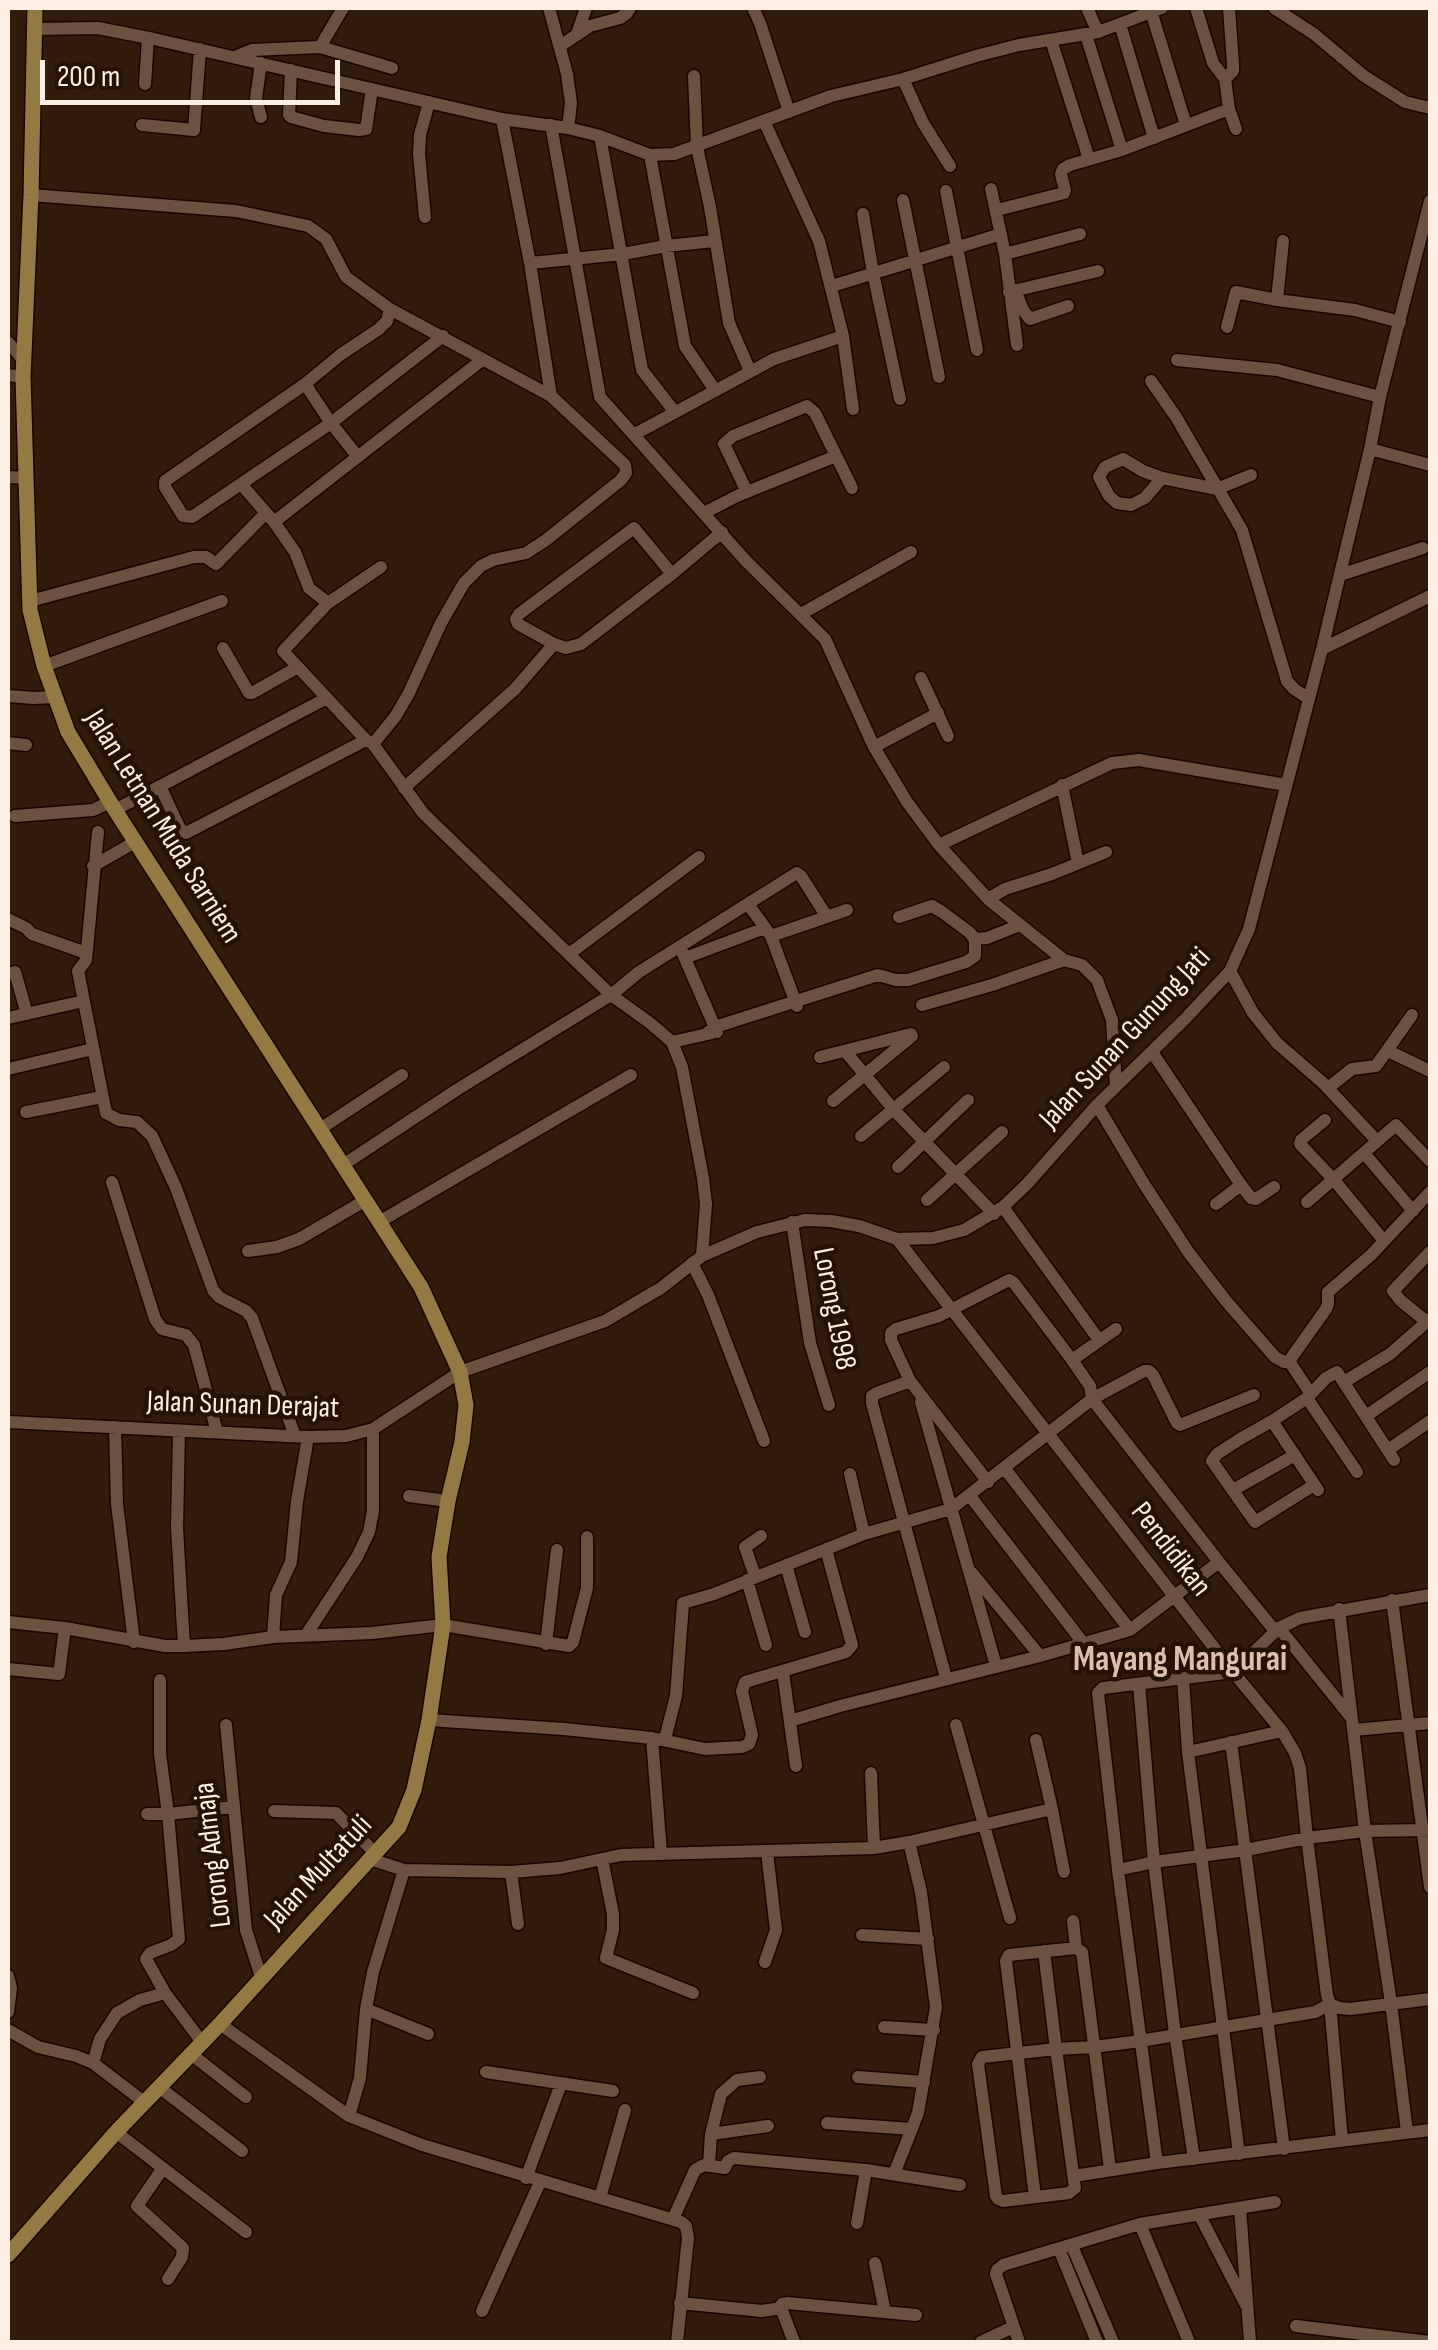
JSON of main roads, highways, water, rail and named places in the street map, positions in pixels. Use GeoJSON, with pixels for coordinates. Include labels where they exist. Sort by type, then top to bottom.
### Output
{"type":"FeatureCollection","features":[{"type":"Feature","properties":{"kind":"main road","name":"Jalan Letnan Muda Sarniem"},"geometry":{"type":"LineString","coordinates":[[35,8],[31,195],[18,371],[30,601],[44,666],[68,732],[421,1287],[460,1372]]}},
{"type":"Feature","properties":{"kind":"main road","name":"Jalan Multatuli"},"geometry":{"type":"LineString","coordinates":[[8,2254],[399,1827],[414,1790],[430,1720],[443,1625],[439,1557],[462,1442],[466,1405],[460,1372]]}},
{"type":"Feature","properties":{"kind":"district","name":"Mayang Mangurai"},"geometry":{"type":"Point","coordinates":[1180,1661]}}]}
